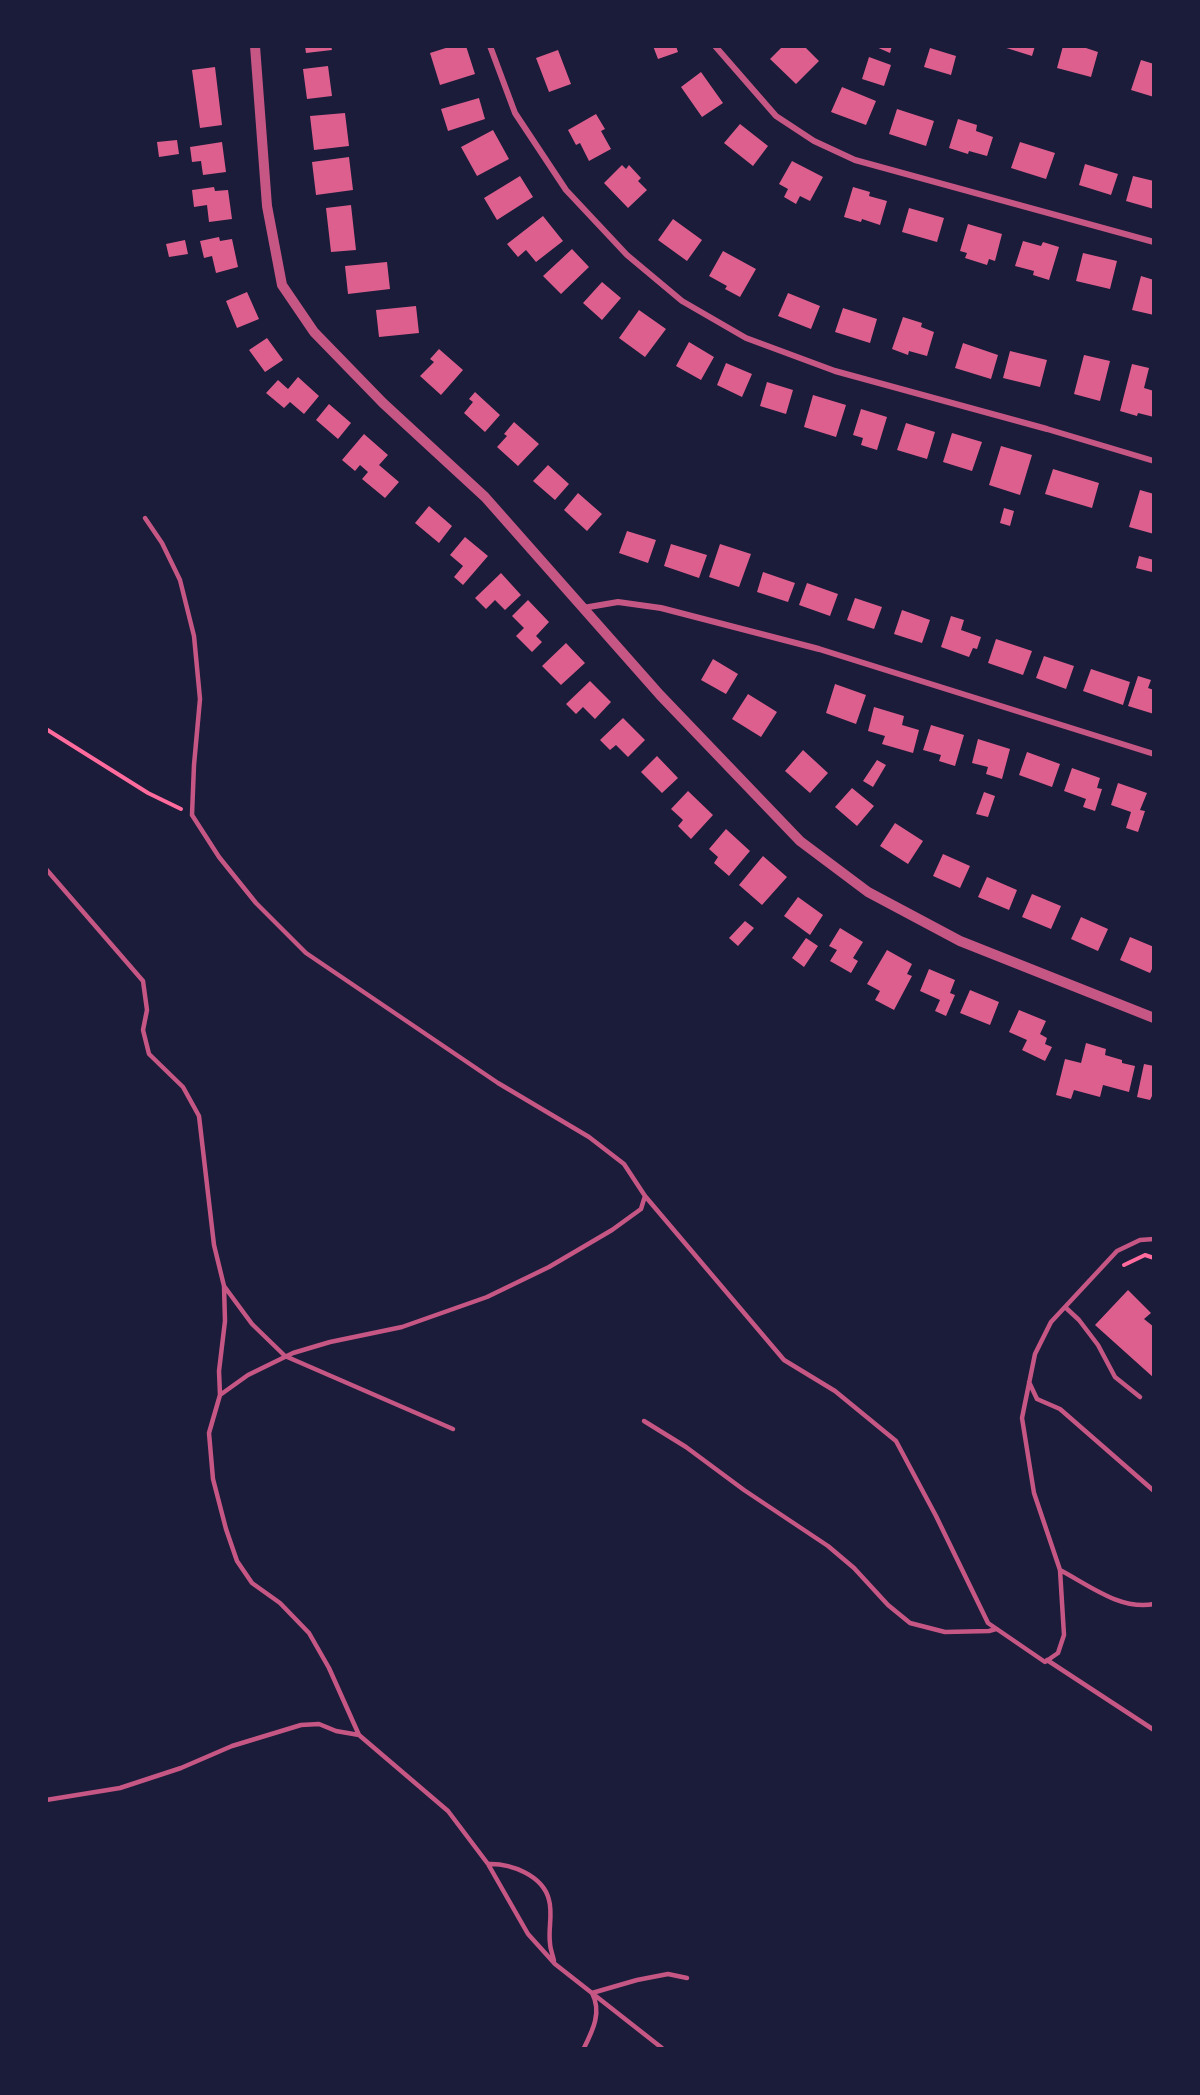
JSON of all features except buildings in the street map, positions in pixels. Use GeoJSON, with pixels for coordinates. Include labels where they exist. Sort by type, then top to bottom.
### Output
{"type":"FeatureCollection","features":[{"type":"Feature","properties":{"kind":"street"},"geometry":{"type":"LineString","coordinates":[[255,46],[267,206],[282,285],[314,332],[383,403],[485,497],[660,695],[800,840],[868,892],[960,941],[1154,1018]]}},
{"type":"Feature","properties":{"kind":"street"},"geometry":{"type":"LineString","coordinates":[[490,46],[515,112],[566,190],[627,255],[682,301],[746,338],[835,371],[1154,461]]}},
{"type":"Feature","properties":{"kind":"street"},"geometry":{"type":"LineString","coordinates":[[715,46],[776,116],[814,141],[855,160],[1154,242]]}},
{"type":"Feature","properties":{"kind":"street"},"geometry":{"type":"LineString","coordinates":[[584,608],[618,602],[661,608],[819,649],[1154,754]]}},
{"type":"Feature","properties":{"kind":"lane"},"geometry":{"type":"LineString","coordinates":[[145,518],[162,543],[180,580],[194,636],[200,699],[192,815],[219,857],[256,903],[306,953],[498,1083],[589,1137],[624,1164],[645,1196],[784,1360],[835,1391],[896,1441],[936,1516],[988,1623],[1045,1662],[1058,1653],[1064,1635],[1060,1570],[1034,1493],[1022,1418],[1035,1354],[1051,1322],[1117,1251],[1140,1240],[1154,1239]]}},
{"type":"Feature","properties":{"kind":"lane"},"geometry":{"type":"LineString","coordinates":[[46,870],[143,981],[147,1010],[143,1030],[149,1054],[183,1087],[199,1116],[214,1245],[224,1286],[225,1321],[219,1371],[220,1395],[208,1433],[213,1479],[237,1561],[252,1583],[280,1603],[309,1633],[329,1668],[359,1735],[448,1811],[488,1864],[528,1934],[555,1964],[662,2049]]}},
{"type":"Feature","properties":{"kind":"lane"},"geometry":{"type":"LineString","coordinates":[[220,1395],[249,1375],[285,1356],[330,1342],[402,1327],[487,1297],[549,1267],[612,1230],[641,1209],[645,1196]]}},
{"type":"Feature","properties":{"kind":"lane"},"geometry":{"type":"LineString","coordinates":[[224,1286],[252,1324],[285,1356],[453,1429]]}},
{"type":"Feature","properties":{"kind":"lane"},"geometry":{"type":"LineString","coordinates":[[1065,1307],[1079,1320],[1098,1345],[1115,1377],[1140,1397]]}},
{"type":"Feature","properties":{"kind":"lane"},"geometry":{"type":"LineString","coordinates":[[1029,1382],[1037,1399],[1060,1408],[1154,1491]]}},
{"type":"Feature","properties":{"kind":"lane"},"geometry":{"type":"LineString","coordinates":[[644,1421],[686,1447],[744,1490],[828,1546],[854,1568],[888,1605],[910,1623],[945,1632],[996,1629]]}},
{"type":"Feature","properties":{"kind":"lane"},"geometry":{"type":"LineString","coordinates":[[1060,1570],[1120,1601],[1154,1604]]}},
{"type":"Feature","properties":{"kind":"lane"},"geometry":{"type":"LineString","coordinates":[[1047,1660],[1154,1730]]}},
{"type":"Feature","properties":{"kind":"lane"},"geometry":{"type":"LineString","coordinates":[[46,1800],[120,1788],[181,1768],[232,1746],[301,1725],[320,1724],[336,1731],[359,1735]]}},
{"type":"Feature","properties":{"kind":"lane"},"geometry":{"type":"LineString","coordinates":[[488,1864],[501,1864],[525,1872],[540,1884],[549,1899],[550,1942],[555,1964]]}},
{"type":"Feature","properties":{"kind":"lane"},"geometry":{"type":"LineString","coordinates":[[592,1993],[668,1974],[687,1977]]}},
{"type":"Feature","properties":{"kind":"lane"},"geometry":{"type":"LineString","coordinates":[[584,2049],[594,2027],[598,2004],[592,1993]]}},
{"type":"Feature","properties":{"kind":"path"},"geometry":{"type":"LineString","coordinates":[[46,729],[148,793],[192,815]]}}]}
